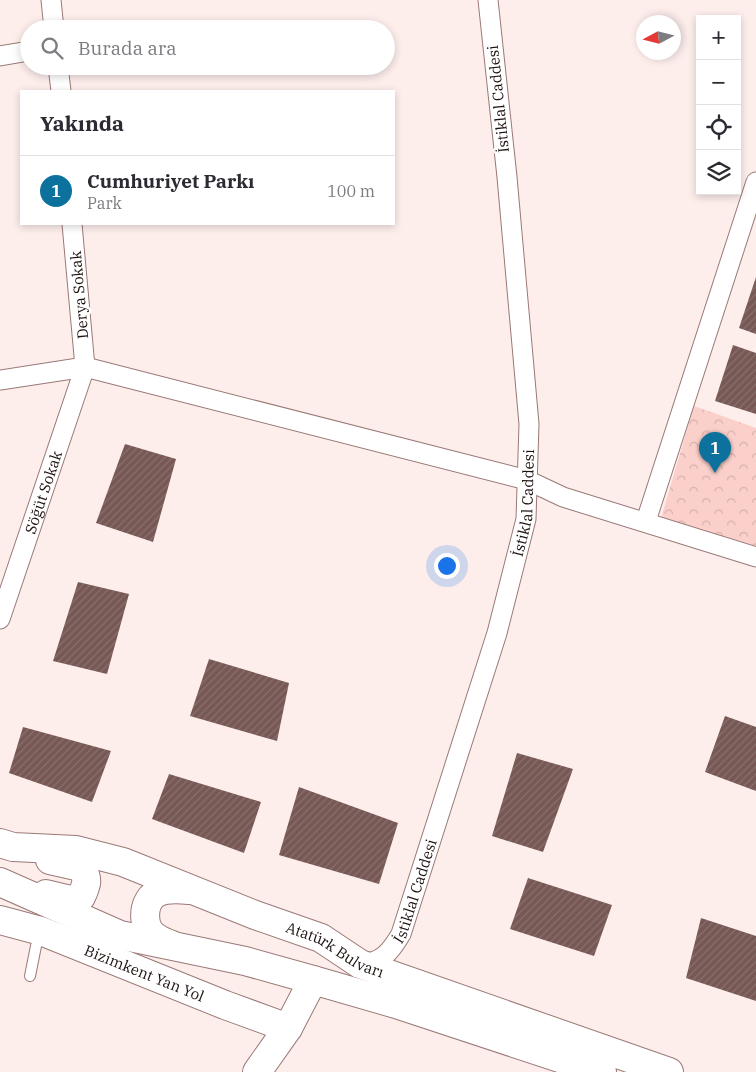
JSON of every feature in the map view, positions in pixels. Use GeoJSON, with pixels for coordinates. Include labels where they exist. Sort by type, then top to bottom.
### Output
{"type":"FeatureCollection","features":[{"type":"Feature","properties":{"kind":"main road","name":"Atatürk Bulvarı"},"geometry":{"type":"LineString","coordinates":[[7,845],[76,850],[123,862],[255,915],[321,938],[360,964],[668,1072]]}},
{"type":"Feature","properties":{"kind":"main road"},"geometry":{"type":"LineString","coordinates":[[3,883],[25,886],[60,899],[71,900],[81,896],[86,886],[86,874],[80,867],[44,859],[7,845]]}},
{"type":"Feature","properties":{"kind":"main road","name":"Atatürk Bulvarı"},"geometry":{"type":"LineString","coordinates":[[3,883],[120,935],[245,961],[313,980],[396,1004],[598,1071]]}},
{"type":"Feature","properties":{"kind":"main road"},"geometry":{"type":"LineString","coordinates":[[188,950],[153,936],[145,917],[148,901],[161,891],[174,889],[193,890]]}},
{"type":"Feature","properties":{"kind":"main road","name":"Bizimkent Yan Yol"},"geometry":{"type":"LineString","coordinates":[[0,920],[41,931],[225,1005],[288,1028]]}},
{"type":"Feature","properties":{"kind":"main road"},"geometry":{"type":"LineString","coordinates":[[257,1072],[288,1028],[313,980]]}},
{"type":"Feature","properties":{"kind":"street"},"geometry":{"type":"LineString","coordinates":[[54,0],[54,20]]}},
{"type":"Feature","properties":{"kind":"street","name":"İstiklal Caddesi"},"geometry":{"type":"LineString","coordinates":[[360,964],[371,964],[381,959],[393,948],[401,934],[497,633],[526,519],[529,424],[508,187],[488,0]]}},
{"type":"Feature","properties":{"kind":"street"},"geometry":{"type":"LineString","coordinates":[[0,56],[20,53]]}},
{"type":"Feature","properties":{"kind":"street"},"geometry":{"type":"LineString","coordinates":[[59,75],[60,90]]}},
{"type":"Feature","properties":{"kind":"street"},"geometry":{"type":"LineString","coordinates":[[646,521],[756,182]]}},
{"type":"Feature","properties":{"kind":"street","name":"Derya Sokak"},"geometry":{"type":"LineString","coordinates":[[72,225],[85,367]]}},
{"type":"Feature","properties":{"kind":"street"},"geometry":{"type":"LineString","coordinates":[[0,380],[85,367],[527,480],[563,497],[646,521],[756,557]]}},
{"type":"Feature","properties":{"kind":"street","name":"Söğüt Sokak"},"geometry":{"type":"LineString","coordinates":[[0,619],[85,367]]}},
{"type":"Feature","properties":{"kind":"lane"},"geometry":{"type":"LineString","coordinates":[[30,976],[41,931]]}},
{"type":"Feature","properties":{"kind":"green space"},"geometry":{"type":"Polygon","coordinates":[[[694,406],[756,428],[756,546],[661,518],[694,406]]]}},
{"type":"Feature","properties":{"kind":"building"},"geometry":{"type":"Polygon","coordinates":[[[756,277],[756,334],[739,328],[756,277]]]}},
{"type":"Feature","properties":{"kind":"building"},"geometry":{"type":"Polygon","coordinates":[[[733,345],[756,353],[756,414],[715,401],[733,345]]]}},
{"type":"Feature","properties":{"kind":"building"},"geometry":{"type":"Polygon","coordinates":[[[125,444],[176,459],[153,542],[96,523],[125,444]]]}},
{"type":"Feature","properties":{"kind":"building"},"geometry":{"type":"Polygon","coordinates":[[[78,582],[129,594],[107,674],[53,661],[78,582]]]}},
{"type":"Feature","properties":{"kind":"building"},"geometry":{"type":"Polygon","coordinates":[[[209,659],[289,683],[277,741],[190,716],[209,659]]]}},
{"type":"Feature","properties":{"kind":"building"},"geometry":{"type":"Polygon","coordinates":[[[725,716],[756,727],[756,791],[705,772],[725,716]]]}},
{"type":"Feature","properties":{"kind":"building"},"geometry":{"type":"Polygon","coordinates":[[[23,727],[111,751],[92,802],[9,773],[23,727]]]}},
{"type":"Feature","properties":{"kind":"building"},"geometry":{"type":"Polygon","coordinates":[[[517,753],[573,769],[543,852],[492,836],[517,753]]]}},
{"type":"Feature","properties":{"kind":"building"},"geometry":{"type":"Polygon","coordinates":[[[169,774],[261,802],[244,853],[152,819],[169,774]]]}},
{"type":"Feature","properties":{"kind":"building"},"geometry":{"type":"Polygon","coordinates":[[[299,787],[398,823],[379,884],[279,855],[299,787]]]}},
{"type":"Feature","properties":{"kind":"building"},"geometry":{"type":"Polygon","coordinates":[[[528,878],[612,905],[594,956],[510,929],[528,878]]]}},
{"type":"Feature","properties":{"kind":"building"},"geometry":{"type":"Polygon","coordinates":[[[701,918],[756,936],[756,1001],[686,978],[701,918]]]}},
{"type":"Feature","properties":{"kind":"place","name":"Cumhuriyet Parkı"},"geometry":{"type":"Point","coordinates":[715,473]}}]}
